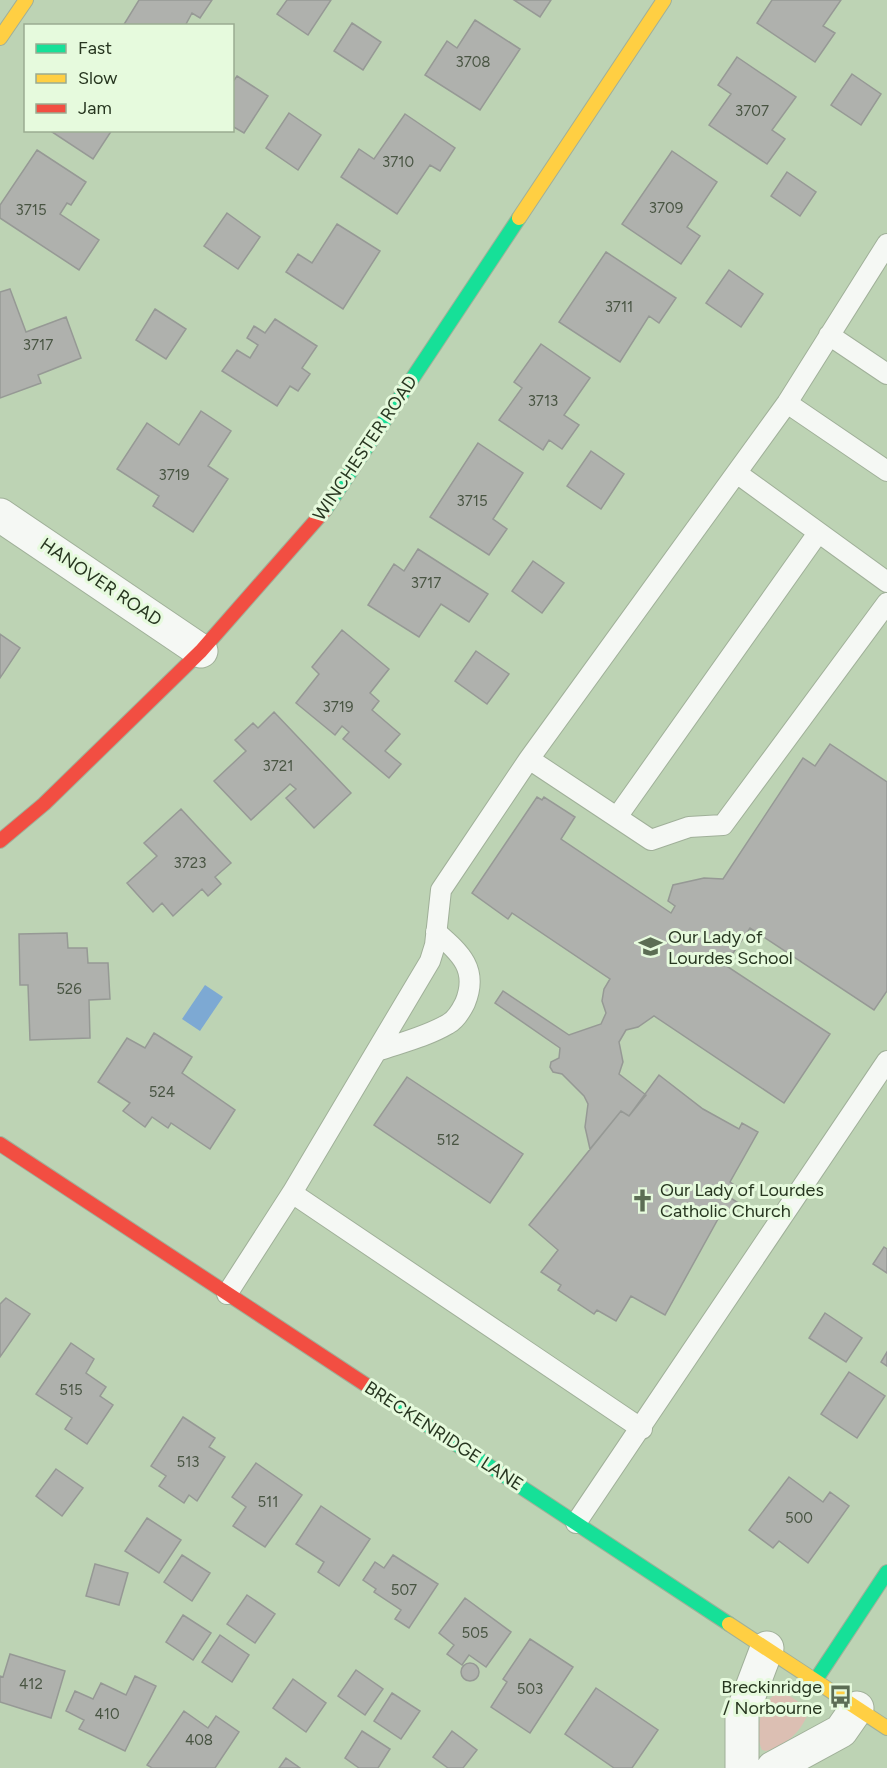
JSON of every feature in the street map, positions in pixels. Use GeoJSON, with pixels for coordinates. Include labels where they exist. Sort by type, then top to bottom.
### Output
{"type":"FeatureCollection","features":[{"type":"Feature","properties":{"kind":"street"},"geometry":{"type":"LineString","coordinates":[[0,38],[26,0]]}},
{"type":"Feature","properties":{"kind":"street","name":"WINCHESTER ROAD"},"geometry":{"type":"LineString","coordinates":[[0,842],[45,804],[201,651],[320,518],[664,0]]}},
{"type":"Feature","properties":{"kind":"street","name":"HANOVER ROAD"},"geometry":{"type":"LineString","coordinates":[[0,515],[201,651]]}},
{"type":"Feature","properties":{"kind":"street","name":"BRECKENRIDGE LANE"},"geometry":{"type":"LineString","coordinates":[[0,1144],[887,1728]]}},
{"type":"Feature","properties":{"kind":"street"},"geometry":{"type":"LineString","coordinates":[[815,1681],[887,1572]]}},
{"type":"Feature","properties":{"kind":"street"},"geometry":{"type":"LineString","coordinates":[[742,1768],[742,1714],[767,1648]]}},
{"type":"Feature","properties":{"kind":"street"},"geometry":{"type":"LineString","coordinates":[[773,1768],[841,1731],[857,1708]]}},
{"type":"Feature","properties":{"kind":"lane"},"geometry":{"type":"LineString","coordinates":[[227,1294],[292,1193],[430,961],[441,890],[529,759],[738,474],[787,403],[887,244]]}},
{"type":"Feature","properties":{"kind":"lane"},"geometry":{"type":"LineString","coordinates":[[829,335],[887,374]]}},
{"type":"Feature","properties":{"kind":"lane"},"geometry":{"type":"LineString","coordinates":[[787,403],[887,471]]}},
{"type":"Feature","properties":{"kind":"lane"},"geometry":{"type":"LineString","coordinates":[[738,474],[887,582]]}},
{"type":"Feature","properties":{"kind":"lane"},"geometry":{"type":"LineString","coordinates":[[617,817],[818,533]]}},
{"type":"Feature","properties":{"kind":"lane"},"geometry":{"type":"LineString","coordinates":[[529,759],[651,840],[689,827],[723,825],[887,603]]}},
{"type":"Feature","properties":{"kind":"lane"},"geometry":{"type":"LineString","coordinates":[[377,1051],[449,1024],[461,1012],[469,993],[471,975],[454,948],[436,932]]}},
{"type":"Feature","properties":{"kind":"lane"},"geometry":{"type":"LineString","coordinates":[[576,1523],[642,1429],[887,1061]]}},
{"type":"Feature","properties":{"kind":"lane"},"geometry":{"type":"LineString","coordinates":[[292,1193],[642,1429]]}},
{"type":"Feature","properties":{"kind":"shaded area"},"geometry":{"type":"Polygon","coordinates":[[[778,1692],[795,1700],[808,1714],[792,1737],[766,1751],[762,1750],[759,1743],[760,1718],[767,1703],[778,1692]]]}},
{"type":"Feature","properties":{"kind":"water"},"geometry":{"type":"Polygon","coordinates":[[[205,985],[223,997],[200,1031],[182,1019],[205,985]]]}},
{"type":"Feature","properties":{"kind":"building"},"geometry":{"type":"Polygon","coordinates":[[[139,0],[212,0],[200,18],[192,13],[186,24],[124,24],[139,0]]]}},
{"type":"Feature","properties":{"kind":"building"},"geometry":{"type":"Polygon","coordinates":[[[287,0],[331,0],[308,35],[277,14],[287,0]]]}},
{"type":"Feature","properties":{"kind":"building"},"geometry":{"type":"Polygon","coordinates":[[[514,0],[551,0],[540,17],[514,0]]]}},
{"type":"Feature","properties":{"kind":"building"},"geometry":{"type":"Polygon","coordinates":[[[772,0],[841,0],[823,26],[835,33],[815,62],[757,23],[772,0]]]}},
{"type":"Feature","properties":{"kind":"building"},"geometry":{"type":"Polygon","coordinates":[[[475,20],[520,49],[480,110],[425,75],[447,41],[457,48],[475,20]]]}},
{"type":"Feature","properties":{"kind":"building"},"geometry":{"type":"Polygon","coordinates":[[[352,23],[381,42],[363,70],[334,51],[352,23]]]}},
{"type":"Feature","properties":{"kind":"building"},"geometry":{"type":"Polygon","coordinates":[[[737,57],[796,97],[772,130],[785,139],[767,164],[709,125],[731,94],[718,85],[737,57]]]}},
{"type":"Feature","properties":{"kind":"building"},"geometry":{"type":"Polygon","coordinates":[[[852,74],[881,94],[861,125],[831,105],[852,74]]]}},
{"type":"Feature","properties":{"kind":"building"},"geometry":{"type":"Polygon","coordinates":[[[237,76],[268,96],[244,133],[234,127],[234,80],[237,76]]]}},
{"type":"Feature","properties":{"kind":"building"},"geometry":{"type":"Polygon","coordinates":[[[289,113],[321,135],[298,170],[266,148],[289,113]]]}},
{"type":"Feature","properties":{"kind":"building"},"geometry":{"type":"Polygon","coordinates":[[[405,114],[455,148],[440,171],[430,165],[397,214],[341,177],[359,149],[374,159],[405,114]]]}},
{"type":"Feature","properties":{"kind":"building"},"geometry":{"type":"Polygon","coordinates":[[[52,132],[111,132],[93,159],[52,132]]]}},
{"type":"Feature","properties":{"kind":"building"},"geometry":{"type":"Polygon","coordinates":[[[37,150],[86,182],[71,205],[67,203],[60,214],[99,240],[79,270],[0,218],[0,205],[37,150]]]}},
{"type":"Feature","properties":{"kind":"building"},"geometry":{"type":"Polygon","coordinates":[[[672,151],[717,182],[687,227],[700,236],[681,264],[622,224],[672,151]]]}},
{"type":"Feature","properties":{"kind":"building"},"geometry":{"type":"Polygon","coordinates":[[[787,172],[816,192],[800,216],[771,196],[787,172]]]}},
{"type":"Feature","properties":{"kind":"building"},"geometry":{"type":"Polygon","coordinates":[[[227,213],[260,237],[238,269],[204,246],[227,213]]]}},
{"type":"Feature","properties":{"kind":"building"},"geometry":{"type":"Polygon","coordinates":[[[337,224],[380,251],[343,309],[286,272],[298,254],[312,263],[337,224]]]}},
{"type":"Feature","properties":{"kind":"building"},"geometry":{"type":"Polygon","coordinates":[[[606,252],[676,298],[659,323],[649,316],[620,362],[559,322],[606,252]]]}},
{"type":"Feature","properties":{"kind":"building"},"geometry":{"type":"Polygon","coordinates":[[[729,270],[763,294],[741,327],[706,303],[729,270]]]}},
{"type":"Feature","properties":{"kind":"building"},"geometry":{"type":"Polygon","coordinates":[[[10,289],[26,332],[66,317],[81,358],[38,375],[41,383],[0,398],[0,292],[10,289]]]}},
{"type":"Feature","properties":{"kind":"building"},"geometry":{"type":"Polygon","coordinates":[[[155,309],[186,329],[166,359],[136,340],[155,309]]]}},
{"type":"Feature","properties":{"kind":"building"},"geometry":{"type":"Polygon","coordinates":[[[275,319],[317,346],[302,368],[310,374],[298,391],[290,386],[277,406],[222,371],[237,350],[250,358],[258,345],[247,338],[254,326],[265,333],[275,319]]]}},
{"type":"Feature","properties":{"kind":"building"},"geometry":{"type":"Polygon","coordinates":[[[541,344],[590,378],[564,415],[579,425],[562,449],[549,440],[543,450],[499,420],[522,388],[514,382],[541,344]]]}},
{"type":"Feature","properties":{"kind":"building"},"geometry":{"type":"Polygon","coordinates":[[[201,411],[231,431],[208,466],[228,479],[193,532],[153,506],[159,496],[117,469],[147,423],[179,445],[201,411]]]}},
{"type":"Feature","properties":{"kind":"building"},"geometry":{"type":"Polygon","coordinates":[[[478,443],[523,473],[493,519],[507,529],[489,555],[430,517],[478,443]]]}},
{"type":"Feature","properties":{"kind":"building"},"geometry":{"type":"Polygon","coordinates":[[[591,451],[624,474],[601,509],[567,486],[591,451]]]}},
{"type":"Feature","properties":{"kind":"building"},"geometry":{"type":"Polygon","coordinates":[[[418,549],[488,594],[469,622],[441,604],[419,637],[368,605],[394,564],[404,571],[418,549]]]}},
{"type":"Feature","properties":{"kind":"building"},"geometry":{"type":"Polygon","coordinates":[[[533,561],[564,583],[542,613],[512,591],[533,561]]]}},
{"type":"Feature","properties":{"kind":"building"},"geometry":{"type":"Polygon","coordinates":[[[342,630],[389,669],[370,693],[379,701],[372,710],[400,734],[385,751],[401,764],[389,778],[343,739],[349,732],[342,726],[335,735],[296,703],[319,674],[312,667],[342,630]]]}},
{"type":"Feature","properties":{"kind":"building"},"geometry":{"type":"Polygon","coordinates":[[[0,634],[20,648],[0,678],[0,634]]]}},
{"type":"Feature","properties":{"kind":"building"},"geometry":{"type":"Polygon","coordinates":[[[476,651],[509,674],[487,704],[455,681],[476,651]]]}},
{"type":"Feature","properties":{"kind":"building"},"geometry":{"type":"Polygon","coordinates":[[[274,712],[351,793],[314,828],[286,798],[296,789],[290,784],[251,820],[214,781],[246,751],[235,740],[253,723],[258,728],[274,712]]]}},
{"type":"Feature","properties":{"kind":"building","name":"Our Lady of Lourdes School"},"geometry":{"type":"Polygon","coordinates":[[[830,744],[887,782],[887,991],[874,1010],[750,928],[725,965],[830,1034],[784,1103],[654,1016],[638,1027],[626,1030],[619,1042],[623,1062],[619,1074],[646,1095],[629,1116],[621,1111],[590,1149],[585,1127],[588,1104],[584,1096],[562,1074],[553,1072],[550,1067],[551,1062],[559,1058],[560,1048],[495,1003],[503,991],[569,1035],[601,1024],[606,1013],[602,1001],[604,989],[610,979],[512,913],[508,919],[472,893],[537,797],[542,800],[544,797],[575,817],[561,839],[671,913],[675,906],[668,901],[673,885],[704,878],[723,879],[803,758],[815,766],[830,744]]]}},
{"type":"Feature","properties":{"kind":"building"},"geometry":{"type":"Polygon","coordinates":[[[181,809],[231,863],[215,877],[221,884],[208,896],[202,889],[173,916],[162,903],[153,912],[127,883],[157,856],[144,843],[181,809]]]}},
{"type":"Feature","properties":{"kind":"building"},"geometry":{"type":"Polygon","coordinates":[[[67,933],[68,948],[87,948],[88,963],[108,963],[110,999],[89,1000],[90,1038],[30,1040],[28,985],[20,985],[19,934],[67,933]]]}},
{"type":"Feature","properties":{"kind":"building"},"geometry":{"type":"Polygon","coordinates":[[[154,1033],[192,1057],[182,1073],[235,1110],[210,1149],[171,1123],[168,1128],[152,1117],[145,1127],[123,1111],[130,1103],[98,1082],[127,1038],[145,1048],[154,1033]]]}},
{"type":"Feature","properties":{"kind":"building","name":"Our Lady of Lourdes Catholic Church"},"geometry":{"type":"Polygon","coordinates":[[[659,1075],[703,1109],[739,1129],[742,1123],[758,1132],[730,1182],[736,1186],[729,1197],[740,1204],[734,1216],[723,1210],[665,1315],[631,1296],[616,1321],[597,1310],[594,1314],[558,1290],[561,1285],[541,1272],[558,1250],[529,1225],[621,1111],[629,1116],[659,1075]]]}},
{"type":"Feature","properties":{"kind":"building"},"geometry":{"type":"Polygon","coordinates":[[[407,1077],[523,1154],[490,1203],[374,1125],[407,1077]]]}},
{"type":"Feature","properties":{"kind":"building"},"geometry":{"type":"Polygon","coordinates":[[[884,1247],[887,1249],[887,1273],[873,1264],[884,1247]]]}},
{"type":"Feature","properties":{"kind":"building"},"geometry":{"type":"Polygon","coordinates":[[[6,1298],[30,1314],[0,1357],[0,1304],[6,1298]]]}},
{"type":"Feature","properties":{"kind":"building"},"geometry":{"type":"Polygon","coordinates":[[[825,1313],[862,1338],[846,1362],[809,1338],[825,1313]]]}},
{"type":"Feature","properties":{"kind":"building"},"geometry":{"type":"Polygon","coordinates":[[[71,1343],[94,1359],[86,1373],[106,1387],[100,1396],[113,1405],[87,1444],[65,1429],[72,1418],[36,1394],[71,1343]]]}},
{"type":"Feature","properties":{"kind":"building"},"geometry":{"type":"Polygon","coordinates":[[[887,1352],[887,1366],[881,1362],[887,1352]]]}},
{"type":"Feature","properties":{"kind":"building"},"geometry":{"type":"Polygon","coordinates":[[[849,1372],[885,1396],[857,1438],[821,1414],[849,1372]]]}},
{"type":"Feature","properties":{"kind":"building"},"geometry":{"type":"Polygon","coordinates":[[[183,1417],[215,1438],[209,1447],[225,1457],[197,1501],[189,1495],[184,1503],[159,1486],[166,1476],[151,1466],[183,1417]]]}},
{"type":"Feature","properties":{"kind":"building"},"geometry":{"type":"Polygon","coordinates":[[[256,1463],[302,1495],[265,1547],[233,1526],[246,1507],[232,1497],[256,1463]]]}},
{"type":"Feature","properties":{"kind":"building"},"geometry":{"type":"Polygon","coordinates":[[[56,1469],[83,1488],[62,1516],[36,1496],[56,1469]]]}},
{"type":"Feature","properties":{"kind":"building"},"geometry":{"type":"Polygon","coordinates":[[[789,1477],[823,1502],[830,1492],[849,1506],[808,1563],[779,1541],[773,1548],[749,1530],[789,1477]]]}},
{"type":"Feature","properties":{"kind":"building"},"geometry":{"type":"Polygon","coordinates":[[[321,1506],[370,1539],[339,1586],[318,1572],[324,1562],[296,1544],[321,1506]]]}},
{"type":"Feature","properties":{"kind":"building"},"geometry":{"type":"Polygon","coordinates":[[[147,1518],[181,1540],[159,1573],[125,1551],[147,1518]]]}},
{"type":"Feature","properties":{"kind":"building"},"geometry":{"type":"Polygon","coordinates":[[[182,1555],[210,1573],[192,1601],[164,1582],[182,1555]]]}},
{"type":"Feature","properties":{"kind":"building"},"geometry":{"type":"Polygon","coordinates":[[[393,1555],[438,1584],[409,1628],[395,1619],[401,1610],[374,1592],[376,1589],[363,1580],[375,1562],[384,1568],[393,1555]]]}},
{"type":"Feature","properties":{"kind":"building"},"geometry":{"type":"Polygon","coordinates":[[[95,1564],[128,1573],[119,1605],[86,1596],[95,1564]]]}},
{"type":"Feature","properties":{"kind":"building"},"geometry":{"type":"Polygon","coordinates":[[[247,1595],[275,1614],[255,1643],[227,1624],[247,1595]]]}},
{"type":"Feature","properties":{"kind":"building"},"geometry":{"type":"Polygon","coordinates":[[[465,1598],[511,1632],[486,1667],[469,1655],[462,1665],[447,1654],[454,1645],[439,1633],[465,1598]]]}},
{"type":"Feature","properties":{"kind":"building"},"geometry":{"type":"Polygon","coordinates":[[[183,1615],[211,1633],[193,1660],[166,1642],[183,1615]]]}},
{"type":"Feature","properties":{"kind":"building"},"geometry":{"type":"Polygon","coordinates":[[[220,1635],[249,1655],[232,1682],[202,1662],[220,1635]]]}},
{"type":"Feature","properties":{"kind":"building"},"geometry":{"type":"Polygon","coordinates":[[[530,1639],[573,1667],[530,1733],[491,1707],[507,1682],[503,1679],[530,1639]]]}},
{"type":"Feature","properties":{"kind":"building"},"geometry":{"type":"Polygon","coordinates":[[[10,1654],[65,1671],[51,1718],[0,1702],[0,1676],[3,1677],[10,1654]]]}},
{"type":"Feature","properties":{"kind":"building"},"geometry":{"type":"Polygon","coordinates":[[[470,1663],[476,1666],[479,1672],[476,1678],[470,1681],[464,1678],[461,1672],[464,1666],[470,1663]]]}},
{"type":"Feature","properties":{"kind":"building"},"geometry":{"type":"Polygon","coordinates":[[[356,1670],[383,1689],[365,1715],[338,1696],[356,1670]]]}},
{"type":"Feature","properties":{"kind":"building"},"geometry":{"type":"Polygon","coordinates":[[[135,1676],[156,1686],[125,1751],[79,1729],[84,1720],[66,1711],[75,1691],[93,1699],[101,1683],[126,1695],[135,1676]]]}},
{"type":"Feature","properties":{"kind":"building"},"geometry":{"type":"Polygon","coordinates":[[[293,1679],[326,1703],[306,1732],[273,1708],[293,1679]]]}},
{"type":"Feature","properties":{"kind":"building"},"geometry":{"type":"Polygon","coordinates":[[[596,1688],[658,1730],[632,1768],[614,1768],[565,1734],[596,1688]]]}},
{"type":"Feature","properties":{"kind":"building"},"geometry":{"type":"Polygon","coordinates":[[[392,1693],[420,1711],[401,1739],[374,1721],[392,1693]]]}},
{"type":"Feature","properties":{"kind":"building"},"geometry":{"type":"Polygon","coordinates":[[[184,1711],[208,1728],[216,1716],[239,1732],[215,1768],[152,1768],[147,1765],[184,1711]]]}},
{"type":"Feature","properties":{"kind":"building"},"geometry":{"type":"Polygon","coordinates":[[[362,1731],[390,1749],[378,1768],[359,1768],[345,1758],[362,1731]]]}},
{"type":"Feature","properties":{"kind":"building"},"geometry":{"type":"Polygon","coordinates":[[[452,1731],[477,1750],[463,1768],[448,1768],[433,1757],[452,1731]]]}},
{"type":"Feature","properties":{"kind":"building"},"geometry":{"type":"Polygon","coordinates":[[[286,1758],[300,1768],[279,1768],[286,1758]]]}},
{"type":"Feature","properties":{"kind":"traffic: fast"},"geometry":{"type":"LineString","coordinates":[[325,510],[519,218]]}},
{"type":"Feature","properties":{"kind":"traffic: fast"},"geometry":{"type":"LineString","coordinates":[[392,1402],[729,1624]]}},
{"type":"Feature","properties":{"kind":"traffic: fast"},"geometry":{"type":"LineString","coordinates":[[815,1681],[887,1572]]}},
{"type":"Feature","properties":{"kind":"traffic: slow"},"geometry":{"type":"LineString","coordinates":[[0,38],[26,0]]}},
{"type":"Feature","properties":{"kind":"traffic: slow"},"geometry":{"type":"LineString","coordinates":[[519,218],[664,0]]}},
{"type":"Feature","properties":{"kind":"traffic: slow"},"geometry":{"type":"LineString","coordinates":[[729,1624],[887,1728]]}},
{"type":"Feature","properties":{"kind":"traffic: jam"},"geometry":{"type":"LineString","coordinates":[[0,841],[44,804],[201,651],[325,510]]}},
{"type":"Feature","properties":{"kind":"traffic: jam"},"geometry":{"type":"LineString","coordinates":[[0,1144],[392,1402]]}},
{"type":"Feature","properties":{"kind":"place","name":"Our Lady of Lourdes School"},"geometry":{"type":"Point","coordinates":[650,947]}},
{"type":"Feature","properties":{"kind":"place","name":"Our Lady of Lourdes Catholic Church"},"geometry":{"type":"Point","coordinates":[642,1200]}},
{"type":"Feature","properties":{"kind":"place","name":"Breckinridge / Norbourne"},"geometry":{"type":"Point","coordinates":[840,1697]}}]}
